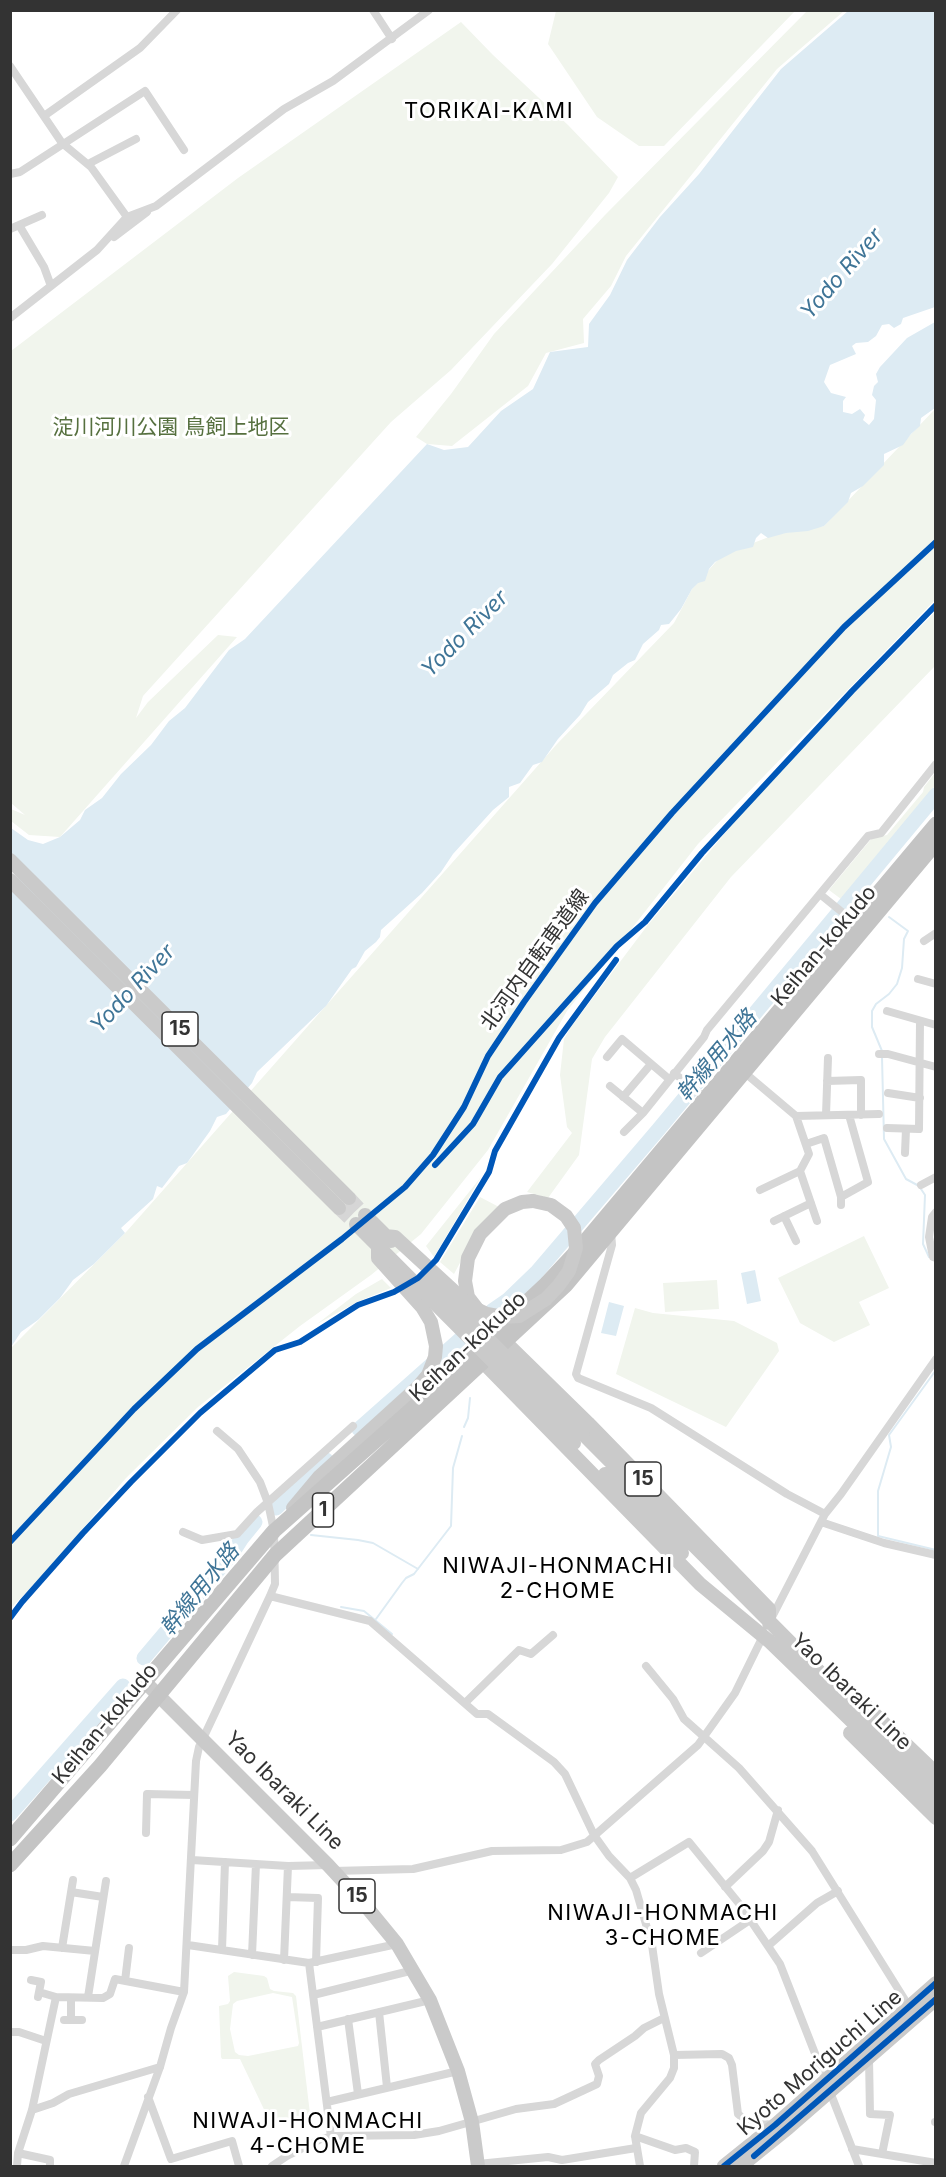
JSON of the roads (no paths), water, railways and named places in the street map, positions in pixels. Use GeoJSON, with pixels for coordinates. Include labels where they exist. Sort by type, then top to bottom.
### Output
{"type":"FeatureCollection","features":[{"type":"Feature","properties":{"kind":"highway","name":"Keihan-kokudo"},"geometry":{"type":"LineString","coordinates":[[10,1864],[99,1766],[275,1555],[484,1363],[500,1337],[576,1252],[701,1095],[848,918],[936,824]]}},
{"type":"Feature","properties":{"kind":"highway","name":"Keihan-kokudo"},"geometry":{"type":"LineString","coordinates":[[10,1839],[274,1531],[473,1351],[500,1337],[566,1285],[933,852]]}},
{"type":"Feature","properties":{"kind":"main road","name":"15"},"geometry":{"type":"LineString","coordinates":[[10,860],[344,1203],[10,880]]}},
{"type":"Feature","properties":{"kind":"main road","name":"15"},"geometry":{"type":"LineString","coordinates":[[382,1241],[395,1237],[470,1305],[495,1315],[519,1316],[546,1299],[569,1271],[576,1248],[573,1228],[566,1215],[551,1205],[533,1201],[522,1202],[505,1209],[480,1234],[468,1258],[465,1281],[468,1297],[500,1337],[588,1423],[769,1610],[769,1623]]}},
{"type":"Feature","properties":{"kind":"main road","name":"15"},"geometry":{"type":"LineString","coordinates":[[361,1219],[579,1439],[769,1623]]}},
{"type":"Feature","properties":{"kind":"main road"},"geometry":{"type":"LineString","coordinates":[[274,1531],[341,1446],[417,1388],[428,1375],[435,1357],[436,1346],[431,1322],[422,1307],[378,1258],[382,1241]]}},
{"type":"Feature","properties":{"kind":"main road","name":"15"},"geometry":{"type":"LineString","coordinates":[[473,1351],[700,1584],[736,1612]]}},
{"type":"Feature","properties":{"kind":"main road","name":"15"},"geometry":{"type":"LineString","coordinates":[[579,1439],[736,1612]]}},
{"type":"Feature","properties":{"kind":"main road","name":"Yao Ibaraki Line"},"geometry":{"type":"LineString","coordinates":[[736,1612],[769,1641],[936,1803]]}},
{"type":"Feature","properties":{"kind":"main road","name":"Yao Ibaraki Line"},"geometry":{"type":"LineString","coordinates":[[769,1623],[936,1789]]}},
{"type":"Feature","properties":{"kind":"main road","name":"15"},"geometry":{"type":"LineString","coordinates":[[762,1637],[765,1649],[936,1818]]}},
{"type":"Feature","properties":{"kind":"main road","name":"15"},"geometry":{"type":"LineString","coordinates":[[802,1654],[812,1654],[936,1773]]}},
{"type":"Feature","properties":{"kind":"main road","name":"Yao Ibaraki Line"},"geometry":{"type":"LineString","coordinates":[[145,1683],[331,1868],[397,1944],[430,2000],[458,2071],[472,2122],[478,2165]]}},
{"type":"Feature","properties":{"kind":"main road","name":"Kyoto Moriguchi Line"},"geometry":{"type":"LineString","coordinates":[[828,2086],[869,2058],[913,2012],[936,1983]]}},
{"type":"Feature","properties":{"kind":"main road","name":"Kyoto Moriguchi Line"},"geometry":{"type":"LineString","coordinates":[[741,2166],[781,2127],[913,2012],[936,1999]]}},
{"type":"Feature","properties":{"kind":"main road","name":"Kyoto Moriguchi Line"},"geometry":{"type":"LineString","coordinates":[[724,2166],[781,2127]]}},
{"type":"Feature","properties":{"kind":"street"},"geometry":{"type":"LineString","coordinates":[[44,116],[140,48],[177,10]]}},
{"type":"Feature","properties":{"kind":"street"},"geometry":{"type":"LineString","coordinates":[[374,10],[392,39]]}},
{"type":"Feature","properties":{"kind":"street"},"geometry":{"type":"LineString","coordinates":[[10,318],[284,109],[333,81],[429,10]]}},
{"type":"Feature","properties":{"kind":"street"},"geometry":{"type":"LineString","coordinates":[[10,66],[14,79],[63,143],[88,164],[127,217]]}},
{"type":"Feature","properties":{"kind":"street"},"geometry":{"type":"LineString","coordinates":[[10,174],[20,172],[145,91],[184,150]]}},
{"type":"Feature","properties":{"kind":"street"},"geometry":{"type":"LineString","coordinates":[[88,164],[135,139]]}},
{"type":"Feature","properties":{"kind":"street"},"geometry":{"type":"LineString","coordinates":[[97,250],[127,217],[156,206]]}},
{"type":"Feature","properties":{"kind":"street"},"geometry":{"type":"LineString","coordinates":[[10,229],[42,215]]}},
{"type":"Feature","properties":{"kind":"street"},"geometry":{"type":"LineString","coordinates":[[20,225],[44,267],[51,286]]}},
{"type":"Feature","properties":{"kind":"street"},"geometry":{"type":"LineString","coordinates":[[624,1132],[643,1113],[704,1037],[707,1030],[868,836],[881,833],[936,764]]}},
{"type":"Feature","properties":{"kind":"street"},"geometry":{"type":"LineString","coordinates":[[821,894],[848,918]]}},
{"type":"Feature","properties":{"kind":"street"},"geometry":{"type":"LineString","coordinates":[[924,941],[936,933]]}},
{"type":"Feature","properties":{"kind":"street"},"geometry":{"type":"LineString","coordinates":[[918,979],[936,984]]}},
{"type":"Feature","properties":{"kind":"street"},"geometry":{"type":"LineString","coordinates":[[887,1011],[936,1025]]}},
{"type":"Feature","properties":{"kind":"street"},"geometry":{"type":"LineString","coordinates":[[887,1128],[919,1130],[920,1021]]}},
{"type":"Feature","properties":{"kind":"street"},"geometry":{"type":"LineString","coordinates":[[607,1057],[621,1039],[651,1064],[687,1083],[701,1095]]}},
{"type":"Feature","properties":{"kind":"street"},"geometry":{"type":"LineString","coordinates":[[879,1054],[888,1054],[936,1067]]}},
{"type":"Feature","properties":{"kind":"street"},"geometry":{"type":"LineString","coordinates":[[826,1115],[828,1058]]}},
{"type":"Feature","properties":{"kind":"street"},"geometry":{"type":"LineString","coordinates":[[623,1097],[651,1064]]}},
{"type":"Feature","properties":{"kind":"street"},"geometry":{"type":"LineString","coordinates":[[745,1072],[796,1116],[809,1154],[800,1171],[760,1190]]}},
{"type":"Feature","properties":{"kind":"street"},"geometry":{"type":"LineString","coordinates":[[827,1081],[861,1080],[861,1114]]}},
{"type":"Feature","properties":{"kind":"street"},"geometry":{"type":"LineString","coordinates":[[610,1086],[643,1113]]}},
{"type":"Feature","properties":{"kind":"street"},"geometry":{"type":"LineString","coordinates":[[888,1093],[920,1098]]}},
{"type":"Feature","properties":{"kind":"street"},"geometry":{"type":"LineString","coordinates":[[796,1116],[879,1114]]}},
{"type":"Feature","properties":{"kind":"street"},"geometry":{"type":"LineString","coordinates":[[806,1144],[824,1138],[841,1201],[868,1182],[849,1115]]}},
{"type":"Feature","properties":{"kind":"street"},"geometry":{"type":"LineString","coordinates":[[905,1153],[906,1129]]}},
{"type":"Feature","properties":{"kind":"street"},"geometry":{"type":"LineString","coordinates":[[800,1171],[817,1221]]}},
{"type":"Feature","properties":{"kind":"street"},"geometry":{"type":"LineString","coordinates":[[921,1185],[936,1177]]}},
{"type":"Feature","properties":{"kind":"street"},"geometry":{"type":"LineString","coordinates":[[774,1221],[811,1203]]}},
{"type":"Feature","properties":{"kind":"street"},"geometry":{"type":"LineString","coordinates":[[936,1212],[932,1217],[929,1237],[933,1257],[936,1258]]}},
{"type":"Feature","properties":{"kind":"street"},"geometry":{"type":"LineString","coordinates":[[784,1216],[796,1241]]}},
{"type":"Feature","properties":{"kind":"street"},"geometry":{"type":"LineString","coordinates":[[611,1232],[612,1245],[576,1374],[578,1378],[651,1408],[823,1518],[884,1543],[936,1555]]}},
{"type":"Feature","properties":{"kind":"street"},"geometry":{"type":"LineString","coordinates":[[192,1860],[331,1868],[413,1869],[492,1851],[561,1850],[587,1842],[698,1745],[704,1737],[735,1693],[823,1518],[936,1359]]}},
{"type":"Feature","properties":{"kind":"street"},"geometry":{"type":"LineString","coordinates":[[183,1532],[202,1540],[237,1534],[268,1503],[341,1446],[353,1426]]}},
{"type":"Feature","properties":{"kind":"street"},"geometry":{"type":"LineString","coordinates":[[124,2166],[184,1992],[196,1761],[203,1739],[275,1584],[274,1531],[268,1503],[250,1465],[238,1449],[217,1431]]}},
{"type":"Feature","properties":{"kind":"street"},"geometry":{"type":"LineString","coordinates":[[270,1596],[370,1621],[477,1713],[488,1714],[554,1762],[573,1788],[594,1835],[609,1856],[630,1878],[636,1890],[652,1945],[658,1994],[674,2055],[674,2068],[670,2078],[641,2113],[635,2136],[640,2166]]}},
{"type":"Feature","properties":{"kind":"street"},"geometry":{"type":"LineString","coordinates":[[465,1703],[519,1650],[531,1654],[553,1635]]}},
{"type":"Feature","properties":{"kind":"street"},"geometry":{"type":"LineString","coordinates":[[646,1666],[674,1699],[684,1719],[739,1768],[812,1851],[913,2012]]}},
{"type":"Feature","properties":{"kind":"street"},"geometry":{"type":"LineString","coordinates":[[146,1833],[147,1794],[194,1795]]}},
{"type":"Feature","properties":{"kind":"street"},"geometry":{"type":"LineString","coordinates":[[725,1887],[763,1851],[769,1842],[778,1810]]}},
{"type":"Feature","properties":{"kind":"street"},"geometry":{"type":"LineString","coordinates":[[630,1878],[689,1842],[741,1906],[780,1964],[859,2166]]}},
{"type":"Feature","properties":{"kind":"street"},"geometry":{"type":"LineString","coordinates":[[222,1950],[225,1862]]}},
{"type":"Feature","properties":{"kind":"street"},"geometry":{"type":"LineString","coordinates":[[252,1955],[256,1864]]}},
{"type":"Feature","properties":{"kind":"street"},"geometry":{"type":"LineString","coordinates":[[284,1960],[288,1866]]}},
{"type":"Feature","properties":{"kind":"street"},"geometry":{"type":"LineString","coordinates":[[62,1948],[73,1880]]}},
{"type":"Feature","properties":{"kind":"street"},"geometry":{"type":"LineString","coordinates":[[88,1997],[105,1881]]}},
{"type":"Feature","properties":{"kind":"street"},"geometry":{"type":"LineString","coordinates":[[768,1946],[817,1903],[838,1891]]}},
{"type":"Feature","properties":{"kind":"street"},"geometry":{"type":"LineString","coordinates":[[71,1892],[103,1897]]}},
{"type":"Feature","properties":{"kind":"street"},"geometry":{"type":"LineString","coordinates":[[286,1897],[318,1898],[312,1963],[313,1995],[331,2137]]}},
{"type":"Feature","properties":{"kind":"street"},"geometry":{"type":"LineString","coordinates":[[701,1953],[750,1920]]}},
{"type":"Feature","properties":{"kind":"street"},"geometry":{"type":"LineString","coordinates":[[188,1945],[312,1963],[397,1944]]}},
{"type":"Feature","properties":{"kind":"street"},"geometry":{"type":"LineString","coordinates":[[10,1950],[26,1950],[43,1946],[95,1951]]}},
{"type":"Feature","properties":{"kind":"street"},"geometry":{"type":"LineString","coordinates":[[125,1981],[129,1948]]}},
{"type":"Feature","properties":{"kind":"street"},"geometry":{"type":"LineString","coordinates":[[313,1995],[414,1970]]}},
{"type":"Feature","properties":{"kind":"street"},"geometry":{"type":"LineString","coordinates":[[31,1980],[41,1982],[38,1995],[56,1997],[103,1998],[110,1994],[115,1979],[184,1992]]}},
{"type":"Feature","properties":{"kind":"street"},"geometry":{"type":"LineString","coordinates":[[17,2166],[18,2153],[32,2110],[56,1997]]}},
{"type":"Feature","properties":{"kind":"street"},"geometry":{"type":"LineString","coordinates":[[71,1998],[67,2020],[82,2020]]}},
{"type":"Feature","properties":{"kind":"street"},"geometry":{"type":"LineString","coordinates":[[317,2027],[430,2000]]}},
{"type":"Feature","properties":{"kind":"street"},"geometry":{"type":"LineString","coordinates":[[378,2012],[387,2087]]}},
{"type":"Feature","properties":{"kind":"street"},"geometry":{"type":"LineString","coordinates":[[272,2166],[312,2143],[331,2137],[414,2135],[439,2131],[516,2109],[554,2104],[597,2084],[595,2064],[598,2060],[644,2028],[664,2018]]}},
{"type":"Feature","properties":{"kind":"street"},"geometry":{"type":"LineString","coordinates":[[348,2019],[358,2094]]}},
{"type":"Feature","properties":{"kind":"street"},"geometry":{"type":"LineString","coordinates":[[10,2032],[20,2032],[46,2041]]}},
{"type":"Feature","properties":{"kind":"street"},"geometry":{"type":"LineString","coordinates":[[674,2055],[722,2054],[729,2058],[732,2065],[738,2114],[744,2119],[781,2127]]}},
{"type":"Feature","properties":{"kind":"street"},"geometry":{"type":"LineString","coordinates":[[869,2058],[870,2114],[890,2115],[882,2154]]}},
{"type":"Feature","properties":{"kind":"street"},"geometry":{"type":"LineString","coordinates":[[32,2110],[53,2103],[69,2094],[160,2067]]}},
{"type":"Feature","properties":{"kind":"street"},"geometry":{"type":"LineString","coordinates":[[327,2102],[458,2071]]}},
{"type":"Feature","properties":{"kind":"street"},"geometry":{"type":"LineString","coordinates":[[148,2097],[171,2159],[232,2141],[239,2166]]}},
{"type":"Feature","properties":{"kind":"street"},"geometry":{"type":"LineString","coordinates":[[635,2136],[675,2150],[686,2148],[695,2152],[694,2166]]}},
{"type":"Feature","properties":{"kind":"street"},"geometry":{"type":"LineString","coordinates":[[478,2165],[548,2157],[575,2162],[636,2148]]}},
{"type":"Feature","properties":{"kind":"street"},"geometry":{"type":"LineString","coordinates":[[852,2149],[936,2163]]}},
{"type":"Feature","properties":{"kind":"street"},"geometry":{"type":"LineString","coordinates":[[18,2153],[51,2160],[50,2166]]}},
{"type":"Feature","properties":{"kind":"water","name":"Yodo River"},"geometry":{"type":"Polygon","coordinates":[[[848,11],[935,11],[935,307],[903,318],[901,324],[894,328],[889,324],[882,325],[876,336],[868,342],[856,343],[852,346],[856,354],[830,365],[824,382],[831,393],[846,397],[843,401],[843,412],[852,414],[860,409],[865,415],[863,420],[869,425],[874,419],[876,400],[872,395],[874,386],[878,382],[876,374],[880,367],[907,338],[935,322],[935,408],[921,418],[920,426],[903,445],[884,454],[884,465],[863,486],[851,493],[848,502],[824,526],[768,538],[761,533],[756,538],[753,547],[736,551],[715,562],[709,569],[705,581],[698,583],[692,589],[669,624],[661,625],[659,630],[643,644],[635,660],[613,675],[609,684],[588,702],[542,762],[533,765],[520,783],[509,787],[509,797],[493,810],[453,854],[441,872],[422,893],[381,930],[380,937],[365,951],[356,967],[352,969],[326,1006],[257,1072],[252,1083],[226,1114],[217,1117],[187,1163],[179,1166],[162,1188],[157,1186],[153,1199],[121,1228],[125,1233],[94,1264],[73,1280],[60,1298],[38,1320],[21,1332],[11,1347],[10,893],[21,882],[11,870],[11,828],[28,840],[43,844],[60,837],[80,820],[85,810],[102,798],[121,774],[151,745],[169,721],[185,708],[229,650],[245,639],[427,444],[444,450],[468,447],[501,411],[533,389],[550,352],[588,347],[589,324],[610,295],[627,260],[660,217],[699,174],[781,69],[848,11]]]}},
{"type":"Feature","properties":{"kind":"water"},"geometry":{"type":"Polygon","coordinates":[[[755,1270],[761,1301],[747,1304],[741,1273],[755,1270]]]}},
{"type":"Feature","properties":{"kind":"water"},"geometry":{"type":"Polygon","coordinates":[[[609,1302],[624,1306],[616,1336],[601,1333],[609,1302]]]}},
{"type":"Feature","properties":{"kind":"waterway","name":"幹線用水路"},"geometry":{"type":"LineString","coordinates":[[492,1311],[508,1300],[536,1273],[936,795]]}},
{"type":"Feature","properties":{"kind":"waterway","name":"幹線用水路"},"geometry":{"type":"LineString","coordinates":[[855,892],[860,896]]}},
{"type":"Feature","properties":{"kind":"waterway"},"geometry":{"type":"LineString","coordinates":[[882,1051],[872,1027],[872,1011],[876,1004],[897,984],[902,968],[904,939],[908,931],[889,917]]}},
{"type":"Feature","properties":{"kind":"waterway","name":"幹線用水路"},"geometry":{"type":"LineString","coordinates":[[833,918],[836,925]]}},
{"type":"Feature","properties":{"kind":"waterway"},"geometry":{"type":"LineString","coordinates":[[882,1057],[884,1139],[906,1179],[919,1186],[925,1195],[923,1244],[929,1257]]}},
{"type":"Feature","properties":{"kind":"waterway","name":"幹線用水路"},"geometry":{"type":"LineString","coordinates":[[359,1429],[474,1327]]}},
{"type":"Feature","properties":{"kind":"waterway"},"geometry":{"type":"LineString","coordinates":[[936,1370],[889,1435],[891,1447],[878,1491],[878,1536],[936,1550]]}},
{"type":"Feature","properties":{"kind":"waterway"},"geometry":{"type":"LineString","coordinates":[[464,1427],[468,1418],[470,1398]]}},
{"type":"Feature","properties":{"kind":"waterway"},"geometry":{"type":"LineString","coordinates":[[376,1619],[406,1578],[414,1574],[451,1526],[453,1468],[462,1436]]}},
{"type":"Feature","properties":{"kind":"waterway","name":"幹線用水路"},"geometry":{"type":"LineString","coordinates":[[276,1508],[326,1460]]}},
{"type":"Feature","properties":{"kind":"waterway","name":"幹線用水路"},"geometry":{"type":"LineString","coordinates":[[144,1658],[231,1555],[255,1522]]}},
{"type":"Feature","properties":{"kind":"waterway"},"geometry":{"type":"LineString","coordinates":[[311,1535],[373,1543],[418,1569]]}},
{"type":"Feature","properties":{"kind":"waterway"},"geometry":{"type":"LineString","coordinates":[[341,1607],[364,1611],[392,1634]]}},
{"type":"Feature","properties":{"kind":"waterway","name":"幹線用水路"},"geometry":{"type":"LineString","coordinates":[[10,1814],[123,1686]]}},
{"type":"Feature","properties":{"kind":"tunnel"},"geometry":{"type":"LineString","coordinates":[[349,1198],[365,1215]]}},
{"type":"Feature","properties":{"kind":"tunnel"},"geometry":{"type":"LineString","coordinates":[[339,1208],[356,1224]]}},
{"type":"Feature","properties":{"kind":"district","name":"TORIKAI-KAMI"},"geometry":{"type":"Point","coordinates":[489,111]}},
{"type":"Feature","properties":{"kind":"district","name":"NIWAJI-HONMACHI 2-CHOME"},"geometry":{"type":"Point","coordinates":[558,1578]}},
{"type":"Feature","properties":{"kind":"district","name":"NIWAJI-HONMACHI 3-CHOME"},"geometry":{"type":"Point","coordinates":[663,1926]}},
{"type":"Feature","properties":{"kind":"district","name":"NIWAJI-HONMACHI 4-CHOME"},"geometry":{"type":"Point","coordinates":[308,2134]}},
{"type":"Feature","properties":{"kind":"park label","name":"淀川河川公園 鳥飼上地区"},"geometry":{"type":"Point","coordinates":[171,428]}}]}
